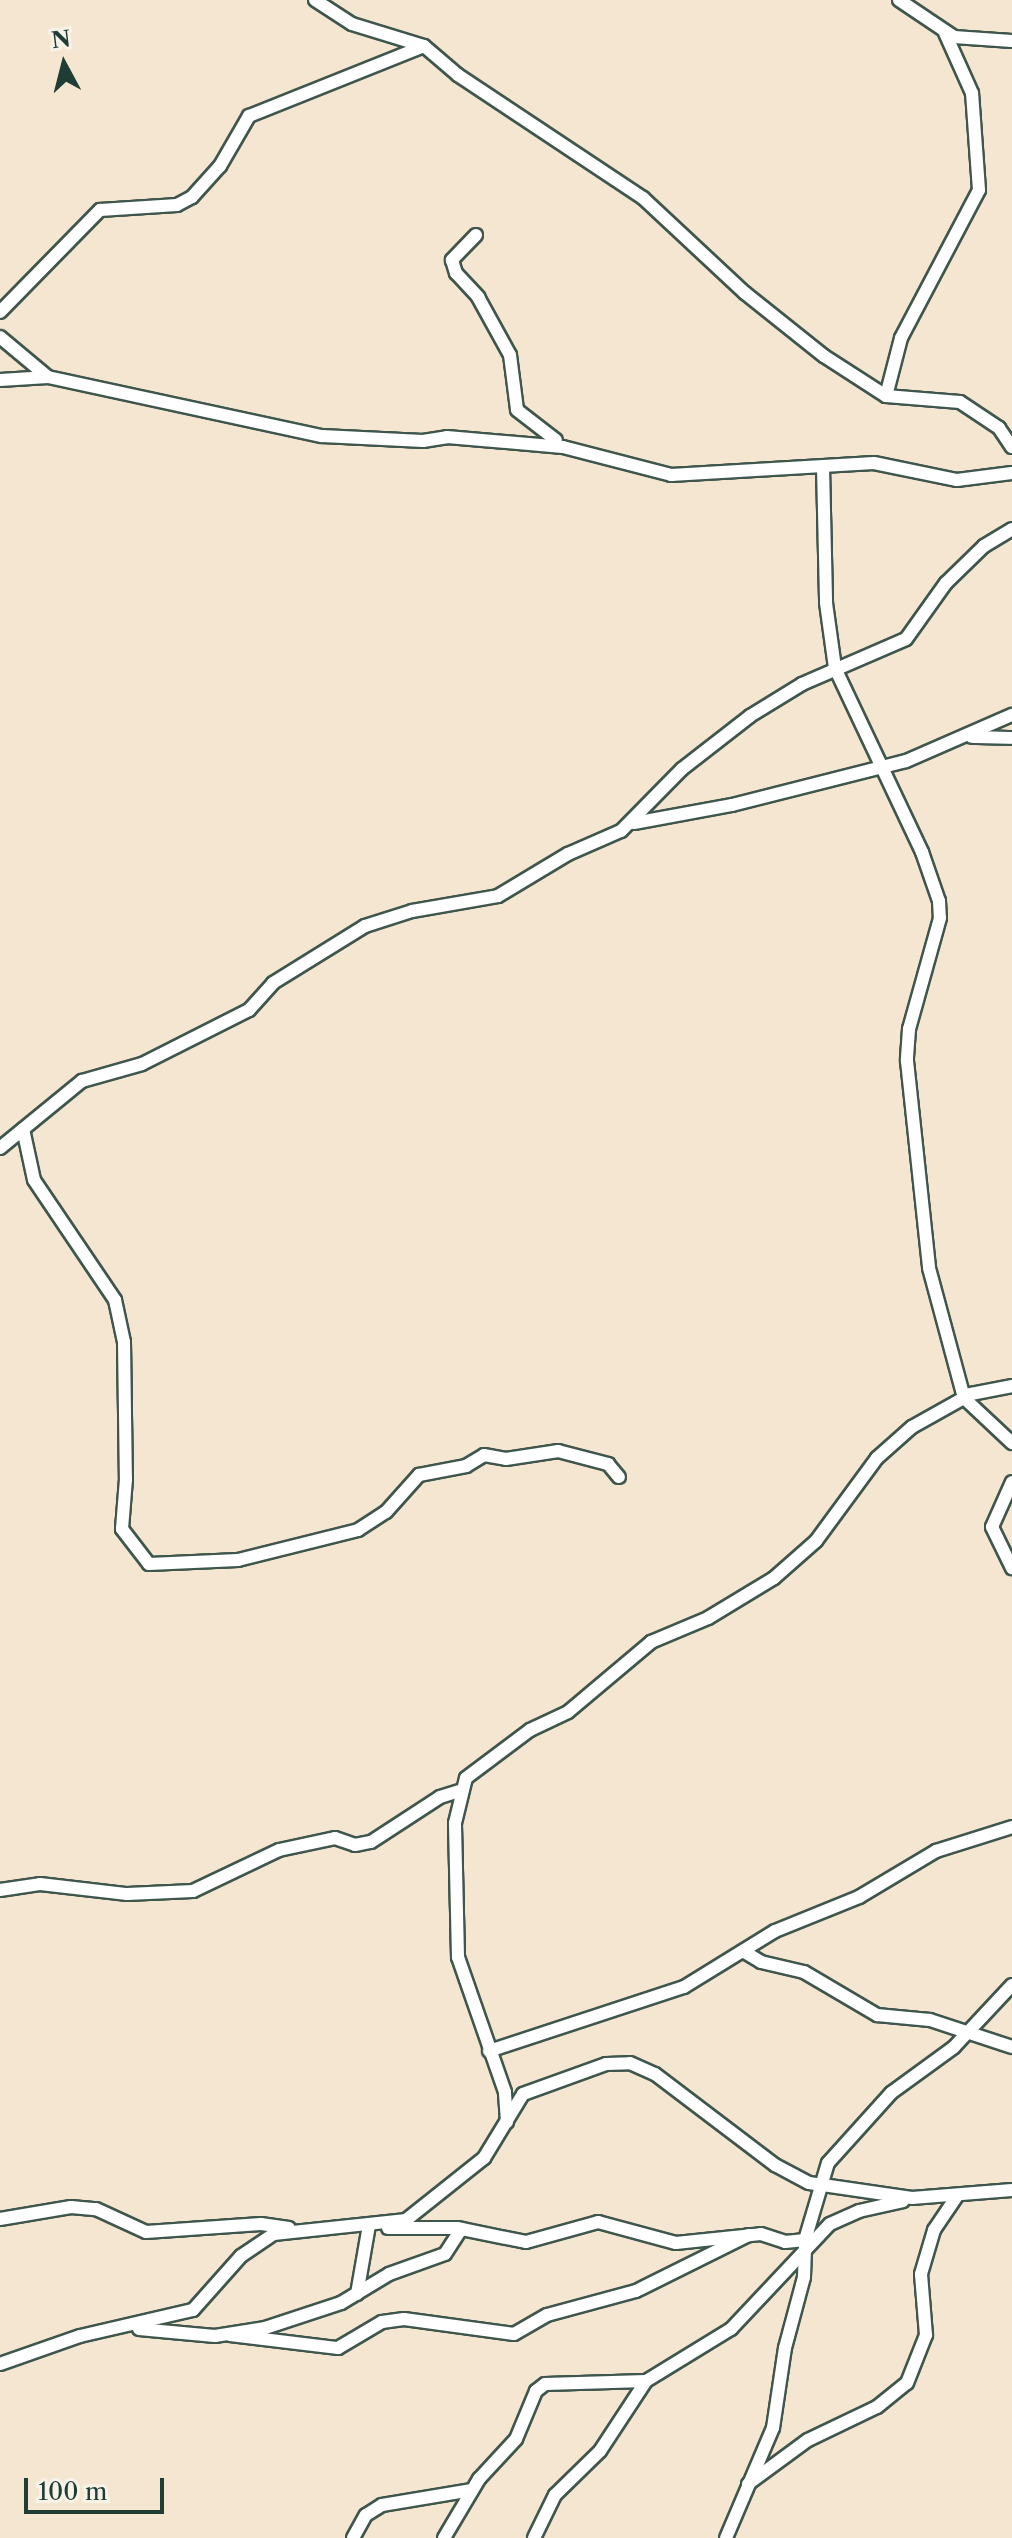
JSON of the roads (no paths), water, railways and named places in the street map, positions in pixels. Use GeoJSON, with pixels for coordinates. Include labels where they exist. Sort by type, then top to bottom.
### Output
{"type":"FeatureCollection","features":[{"type":"Feature","properties":{"kind":"street"},"geometry":{"type":"LineString","coordinates":[[315,0],[352,24],[424,46],[458,75],[643,198],[745,293],[824,356],[886,396],[960,402],[999,428],[1012,447]]}},
{"type":"Feature","properties":{"kind":"street"},"geometry":{"type":"LineString","coordinates":[[899,0],[945,33],[1012,41]]}},
{"type":"Feature","properties":{"kind":"street"},"geometry":{"type":"LineString","coordinates":[[886,396],[901,338],[979,190],[972,93],[945,33]]}},
{"type":"Feature","properties":{"kind":"street"},"geometry":{"type":"LineString","coordinates":[[0,312],[96,213],[184,203],[220,166],[249,116],[424,46]]}},
{"type":"Feature","properties":{"kind":"street"},"geometry":{"type":"LineString","coordinates":[[476,235],[452,260],[456,273],[478,297],[510,355],[517,410],[556,440]]}},
{"type":"Feature","properties":{"kind":"street"},"geometry":{"type":"LineString","coordinates":[[0,337],[48,377]]}},
{"type":"Feature","properties":{"kind":"street"},"geometry":{"type":"LineString","coordinates":[[0,380],[48,377],[322,436],[423,441],[447,437],[563,447],[671,475],[874,463],[957,480],[1012,473]]}},
{"type":"Feature","properties":{"kind":"street"},"geometry":{"type":"LineString","coordinates":[[823,467],[826,603],[835,668],[922,852],[940,910],[909,1029],[907,1061],[923,1237],[964,1398],[1012,1443]]}},
{"type":"Feature","properties":{"kind":"street"},"geometry":{"type":"LineString","coordinates":[[634,823],[682,769],[726,732],[835,668],[906,639],[946,583],[984,546],[1012,529]]}},
{"type":"Feature","properties":{"kind":"street"},"geometry":{"type":"LineString","coordinates":[[0,1148],[82,1081],[142,1064],[249,1010],[273,983],[365,926],[412,911],[498,896],[634,823],[732,805],[879,766],[969,736],[1012,715]]}},
{"type":"Feature","properties":{"kind":"street"},"geometry":{"type":"LineString","coordinates":[[969,736],[1012,738]]}},
{"type":"Feature","properties":{"kind":"street"},"geometry":{"type":"LineString","coordinates":[[23,1129],[34,1180],[115,1300],[124,1342],[126,1479],[122,1529],[149,1564],[238,1560],[358,1530],[386,1512],[419,1475],[466,1466],[484,1455],[506,1459],[558,1451],[608,1464],[619,1477]]}},
{"type":"Feature","properties":{"kind":"street"},"geometry":{"type":"LineString","coordinates":[[507,2125],[505,2092],[458,1957],[455,1823],[460,1791],[469,1774],[504,1754],[530,1730],[568,1712],[651,1642],[708,1618],[774,1578],[823,1534],[889,1446],[922,1420],[964,1398],[1012,1386]]}},
{"type":"Feature","properties":{"kind":"street"},"geometry":{"type":"LineString","coordinates":[[1012,1482],[992,1527],[1012,1568]]}},
{"type":"Feature","properties":{"kind":"street"},"geometry":{"type":"LineString","coordinates":[[0,1890],[40,1884],[127,1894],[193,1891],[279,1850],[335,1838],[355,1845],[371,1842],[428,1804],[460,1791]]}},
{"type":"Feature","properties":{"kind":"street"},"geometry":{"type":"LineString","coordinates":[[489,2051],[554,2025],[589,2022],[675,1991],[792,1923],[859,1897],[936,1851],[1012,1827]]}},
{"type":"Feature","properties":{"kind":"street"},"geometry":{"type":"LineString","coordinates":[[743,1951],[761,1962],[804,1972],[877,2015],[930,2020],[965,2035],[1012,2047]]}},
{"type":"Feature","properties":{"kind":"street"},"geometry":{"type":"LineString","coordinates":[[726,2538],[745,2486],[773,2428],[785,2348],[804,2277],[804,2245],[824,2187],[828,2163],[848,2136],[891,2093],[965,2035],[1012,1985]]}},
{"type":"Feature","properties":{"kind":"street"},"geometry":{"type":"LineString","coordinates":[[0,2219],[71,2207],[96,2209],[146,2232],[261,2224],[293,2229],[397,2224],[484,2158],[530,2090],[606,2064],[630,2063],[681,2091],[789,2174],[824,2187],[912,2198],[956,2197],[1012,2190]]}},
{"type":"Feature","properties":{"kind":"street"},"geometry":{"type":"LineString","coordinates":[[745,2486],[808,2440],[877,2407],[907,2383],[926,2335],[921,2274],[934,2230],[956,2197]]}},
{"type":"Feature","properties":{"kind":"street"},"geometry":{"type":"LineString","coordinates":[[534,2538],[555,2495],[600,2451],[646,2381],[731,2329],[804,2245],[842,2217],[912,2198]]}},
{"type":"Feature","properties":{"kind":"street"},"geometry":{"type":"LineString","coordinates":[[373,2225],[409,2231],[461,2229],[515,2242],[591,2222],[676,2243],[749,2235],[804,2245]]}},
{"type":"Feature","properties":{"kind":"street"},"geometry":{"type":"LineString","coordinates":[[357,2294],[373,2225]]}},
{"type":"Feature","properties":{"kind":"street"},"geometry":{"type":"LineString","coordinates":[[0,2364],[80,2336],[200,2307],[254,2244],[293,2229]]}},
{"type":"Feature","properties":{"kind":"street"},"geometry":{"type":"LineString","coordinates":[[230,2335],[328,2308],[389,2274],[445,2254],[461,2229]]}},
{"type":"Feature","properties":{"kind":"street"},"geometry":{"type":"LineString","coordinates":[[125,2327],[338,2348],[391,2319],[514,2334],[547,2315],[636,2291],[749,2235]]}},
{"type":"Feature","properties":{"kind":"street"},"geometry":{"type":"LineString","coordinates":[[444,2538],[472,2490],[516,2439],[536,2391],[545,2384],[646,2381]]}},
{"type":"Feature","properties":{"kind":"street"},"geometry":{"type":"LineString","coordinates":[[353,2538],[360,2523],[382,2505],[472,2490]]}}]}
